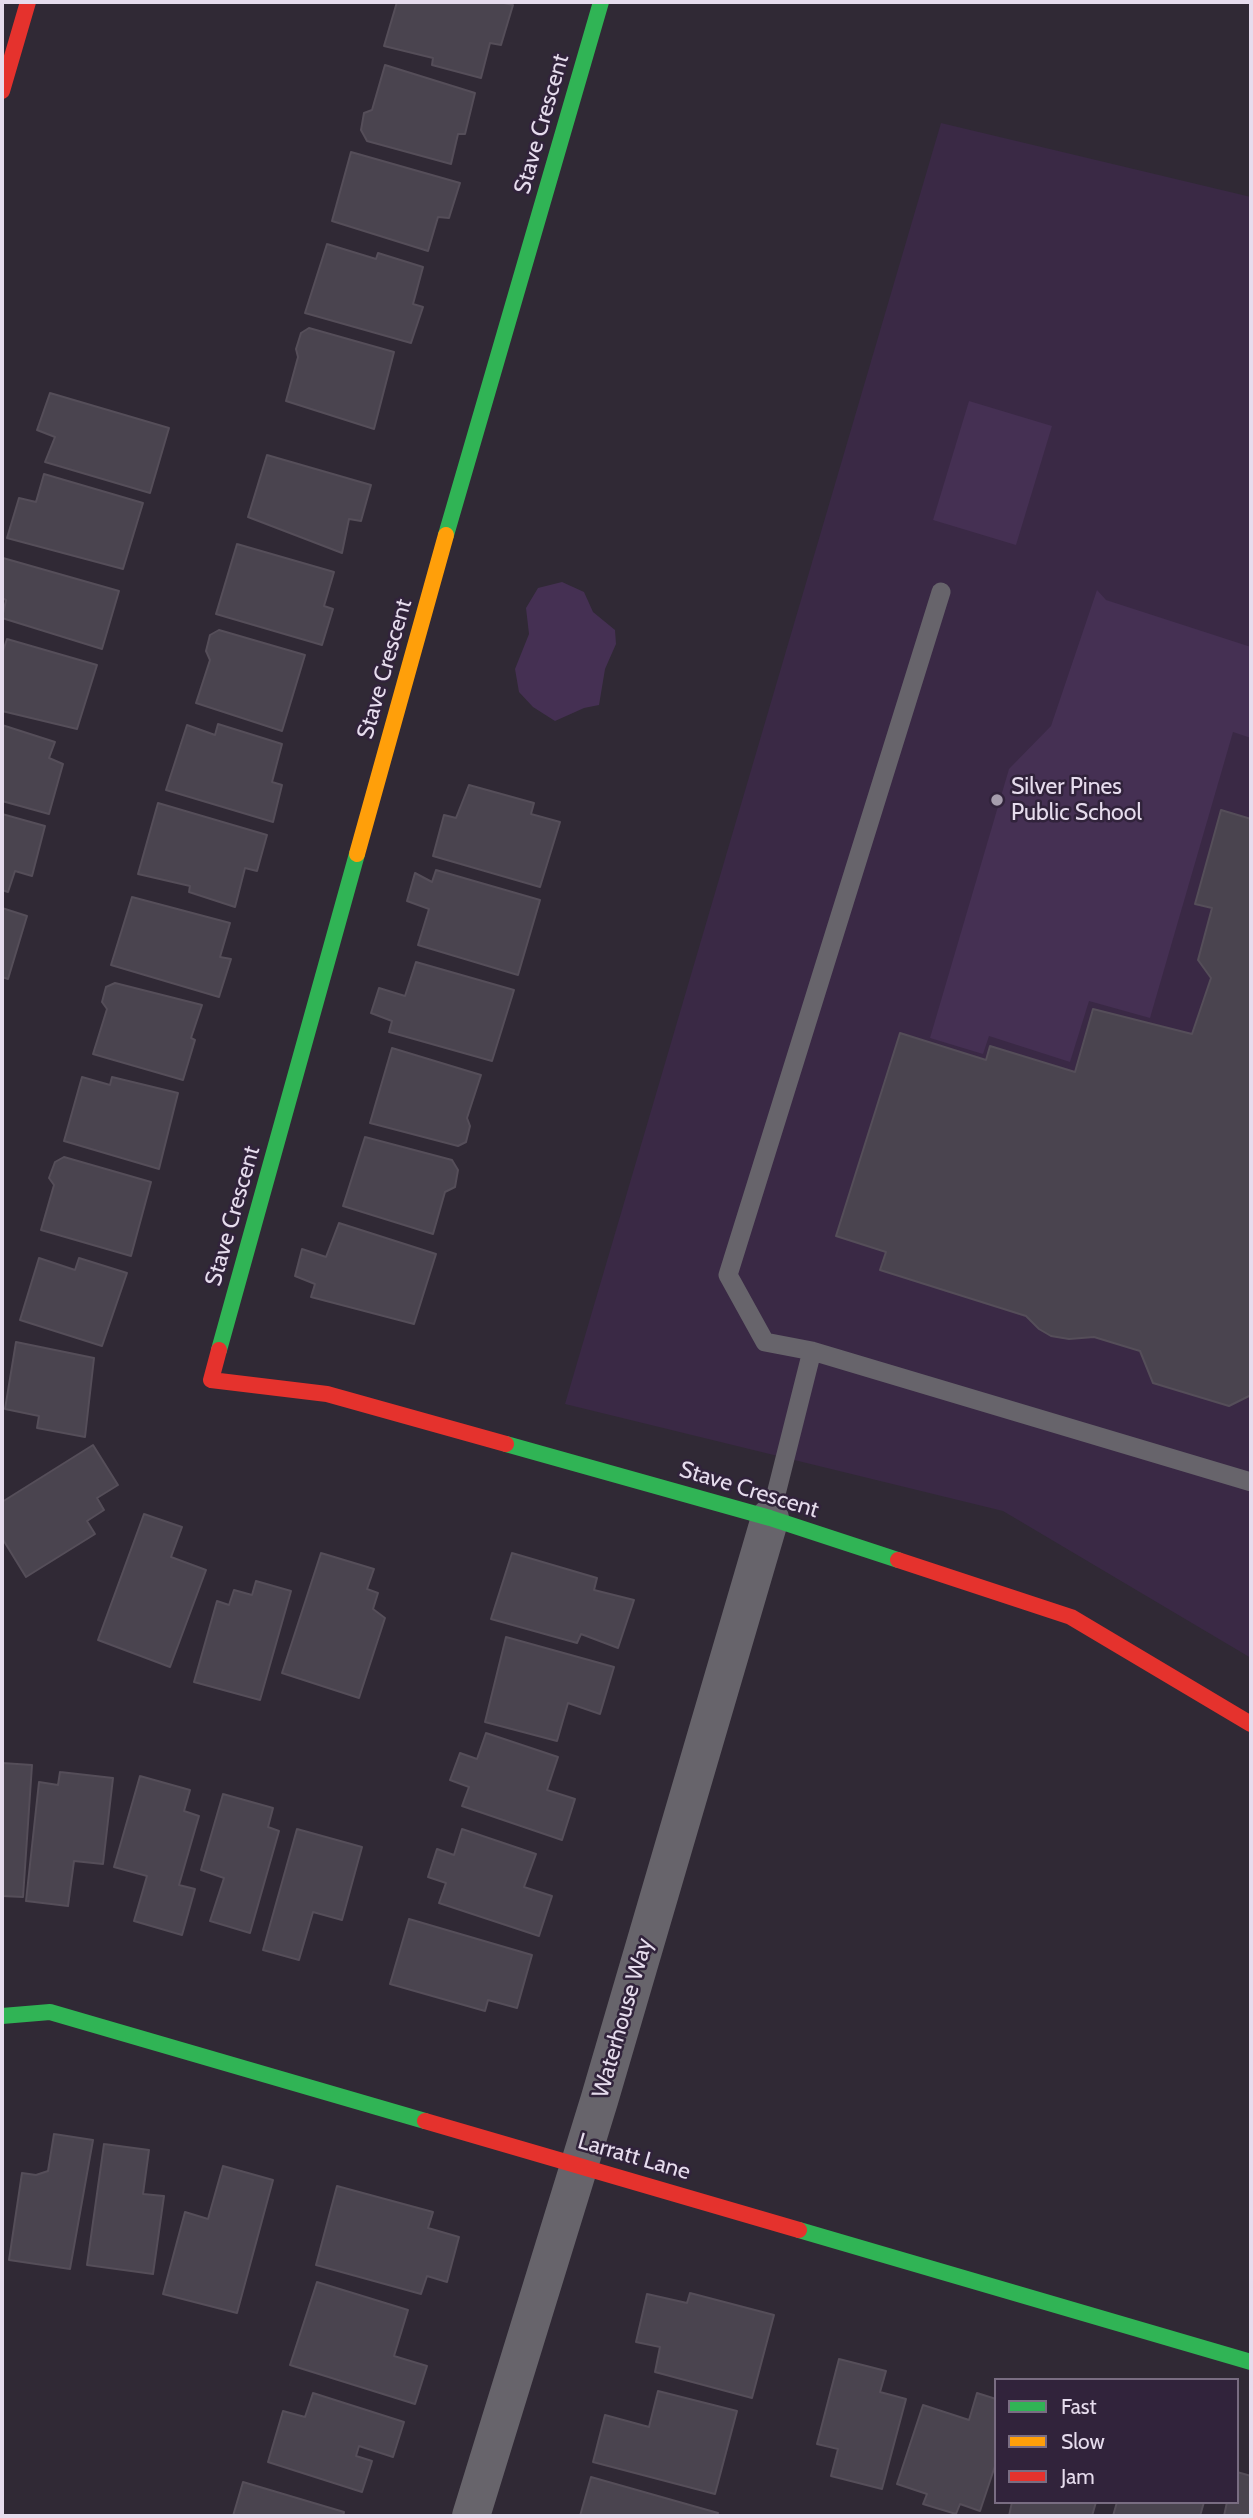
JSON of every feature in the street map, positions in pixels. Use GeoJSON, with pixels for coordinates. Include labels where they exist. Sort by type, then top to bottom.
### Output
{"type":"FeatureCollection","features":[{"type":"Feature","properties":{"kind":"street"},"geometry":{"type":"LineString","coordinates":[[2,91],[28,2]]}},
{"type":"Feature","properties":{"kind":"street","name":"Stave Crescent"},"geometry":{"type":"LineString","coordinates":[[601,2],[446,534],[211,1380],[327,1394],[770,1518],[1071,1617],[1251,1724]]}},
{"type":"Feature","properties":{"kind":"street","name":"Waterhouse Way"},"geometry":{"type":"LineString","coordinates":[[471,2516],[579,2165],[770,1518]]}},
{"type":"Feature","properties":{"kind":"street","name":"Larratt Lane"},"geometry":{"type":"LineString","coordinates":[[2,2016],[50,2012],[1251,2362]]}},
{"type":"Feature","properties":{"kind":"lane"},"geometry":{"type":"LineString","coordinates":[[941,592],[728,1275],[765,1342],[812,1351],[1251,1482]]}},
{"type":"Feature","properties":{"kind":"lane"},"geometry":{"type":"LineString","coordinates":[[770,1518],[812,1351]]}},
{"type":"Feature","properties":{"kind":"shaded area","name":"Silver Pines Public School"},"geometry":{"type":"Polygon","coordinates":[[[941,123],[1251,197],[1251,1658],[1003,1511],[565,1404],[941,123]]]}},
{"type":"Feature","properties":{"kind":"shaded area"},"geometry":{"type":"Polygon","coordinates":[[[969,401],[1052,426],[1016,545],[933,520],[969,401]]]}},
{"type":"Feature","properties":{"kind":"shaded area"},"geometry":{"type":"Polygon","coordinates":[[[562,582],[584,592],[593,612],[615,630],[616,644],[605,669],[599,705],[584,708],[555,721],[533,707],[519,692],[515,669],[529,634],[526,608],[538,588],[562,582]]]}},
{"type":"Feature","properties":{"kind":"shaded area"},"geometry":{"type":"Polygon","coordinates":[[[1097,590],[1106,600],[1251,647],[1251,738],[1233,732],[1150,1018],[1089,1001],[1070,1062],[989,1036],[983,1054],[930,1038],[1009,769],[1051,726],[1097,590]]]}},
{"type":"Feature","properties":{"kind":"building"},"geometry":{"type":"Polygon","coordinates":[[[397,2],[499,2],[513,5],[501,45],[490,43],[481,78],[432,65],[433,58],[384,46],[397,2]]]}},
{"type":"Feature","properties":{"kind":"building"},"geometry":{"type":"Polygon","coordinates":[[[385,65],[475,93],[465,134],[458,134],[451,164],[367,141],[361,130],[364,113],[372,110],[385,65]]]}},
{"type":"Feature","properties":{"kind":"building"},"geometry":{"type":"Polygon","coordinates":[[[351,152],[460,183],[449,218],[438,217],[428,251],[332,221],[351,152]]]}},
{"type":"Feature","properties":{"kind":"building"},"geometry":{"type":"Polygon","coordinates":[[[327,244],[376,259],[378,253],[423,267],[413,304],[423,307],[411,343],[305,313],[327,244]]]}},
{"type":"Feature","properties":{"kind":"building"},"geometry":{"type":"Polygon","coordinates":[[[309,328],[394,352],[374,429],[286,401],[298,357],[296,349],[301,333],[309,328]]]}},
{"type":"Feature","properties":{"kind":"building"},"geometry":{"type":"Polygon","coordinates":[[[50,393],[169,428],[150,493],[45,462],[55,437],[37,430],[50,393]]]}},
{"type":"Feature","properties":{"kind":"building"},"geometry":{"type":"Polygon","coordinates":[[[267,455],[371,485],[361,521],[349,519],[342,553],[248,517],[267,455]]]}},
{"type":"Feature","properties":{"kind":"building"},"geometry":{"type":"Polygon","coordinates":[[[44,474],[143,503],[123,569],[7,538],[19,498],[36,502],[44,474]]]}},
{"type":"Feature","properties":{"kind":"building"},"geometry":{"type":"Polygon","coordinates":[[[237,544],[334,572],[324,606],[333,609],[322,645],[216,614],[237,544]]]}},
{"type":"Feature","properties":{"kind":"building"},"geometry":{"type":"Polygon","coordinates":[[[3,558],[119,591],[102,649],[2,618],[6,600],[2,598],[3,558]]]}},
{"type":"Feature","properties":{"kind":"building"},"geometry":{"type":"Polygon","coordinates":[[[219,630],[305,655],[282,731],[196,703],[210,660],[206,651],[210,635],[219,630]]]}},
{"type":"Feature","properties":{"kind":"building"},"geometry":{"type":"Polygon","coordinates":[[[7,639],[97,665],[77,729],[2,711],[2,654],[7,639]]]}},
{"type":"Feature","properties":{"kind":"building"},"geometry":{"type":"Polygon","coordinates":[[[218,724],[282,744],[272,782],[282,785],[273,822],[166,790],[187,725],[215,735],[218,724]]]}},
{"type":"Feature","properties":{"kind":"building"},"geometry":{"type":"Polygon","coordinates":[[[2,725],[55,742],[49,758],[63,764],[49,814],[2,801],[2,725]]]}},
{"type":"Feature","properties":{"kind":"building"},"geometry":{"type":"Polygon","coordinates":[[[469,785],[534,803],[531,814],[560,822],[540,887],[433,856],[444,815],[456,818],[469,785]]]}},
{"type":"Feature","properties":{"kind":"building"},"geometry":{"type":"Polygon","coordinates":[[[158,803],[267,835],[257,871],[245,868],[235,907],[189,892],[190,886],[138,874],[158,803]]]}},
{"type":"Feature","properties":{"kind":"building"},"geometry":{"type":"Polygon","coordinates":[[[1221,810],[1251,819],[1251,1395],[1229,1406],[1153,1383],[1140,1351],[1094,1337],[1069,1339],[1051,1336],[1026,1316],[880,1270],[886,1252],[836,1236],[900,1033],[986,1060],[990,1046],[1075,1072],[1093,1009],[1192,1034],[1211,978],[1198,960],[1212,908],[1195,904],[1221,810]]]}},
{"type":"Feature","properties":{"kind":"building"},"geometry":{"type":"Polygon","coordinates":[[[2,814],[45,826],[32,876],[15,871],[8,892],[2,890],[2,814]]]}},
{"type":"Feature","properties":{"kind":"building"},"geometry":{"type":"Polygon","coordinates":[[[436,870],[540,900],[518,975],[418,945],[429,909],[407,901],[415,873],[432,882],[436,870]]]}},
{"type":"Feature","properties":{"kind":"building"},"geometry":{"type":"Polygon","coordinates":[[[132,897],[230,923],[220,957],[231,959],[219,997],[111,965],[132,897]]]}},
{"type":"Feature","properties":{"kind":"building"},"geometry":{"type":"Polygon","coordinates":[[[2,908],[27,916],[8,979],[2,977],[2,908]]]}},
{"type":"Feature","properties":{"kind":"building"},"geometry":{"type":"Polygon","coordinates":[[[416,962],[514,990],[492,1061],[389,1032],[392,1021],[371,1013],[379,988],[405,996],[416,962]]]}},
{"type":"Feature","properties":{"kind":"building"},"geometry":{"type":"Polygon","coordinates":[[[115,983],[202,1005],[191,1038],[195,1040],[183,1080],[93,1054],[107,1009],[102,1002],[106,987],[115,983]]]}},
{"type":"Feature","properties":{"kind":"building"},"geometry":{"type":"Polygon","coordinates":[[[392,1048],[481,1075],[467,1118],[470,1126],[466,1142],[458,1146],[370,1123],[392,1048]]]}},
{"type":"Feature","properties":{"kind":"building"},"geometry":{"type":"Polygon","coordinates":[[[82,1077],[110,1085],[112,1077],[178,1093],[159,1169],[64,1141],[82,1077]]]}},
{"type":"Feature","properties":{"kind":"building"},"geometry":{"type":"Polygon","coordinates":[[[365,1137],[452,1160],[458,1170],[455,1187],[445,1192],[433,1234],[343,1206],[365,1137]]]}},
{"type":"Feature","properties":{"kind":"building"},"geometry":{"type":"Polygon","coordinates":[[[64,1157],[151,1182],[131,1256],[41,1230],[54,1185],[49,1178],[55,1162],[64,1157]]]}},
{"type":"Feature","properties":{"kind":"building"},"geometry":{"type":"Polygon","coordinates":[[[339,1223],[436,1254],[414,1324],[311,1297],[315,1284],[295,1276],[302,1249],[326,1257],[339,1223]]]}},
{"type":"Feature","properties":{"kind":"building"},"geometry":{"type":"Polygon","coordinates":[[[39,1258],[75,1270],[79,1258],[127,1273],[102,1346],[20,1320],[39,1258]]]}},
{"type":"Feature","properties":{"kind":"building"},"geometry":{"type":"Polygon","coordinates":[[[16,1342],[94,1358],[85,1437],[37,1428],[39,1416],[5,1409],[16,1342]]]}},
{"type":"Feature","properties":{"kind":"building"},"geometry":{"type":"Polygon","coordinates":[[[93,1445],[118,1485],[97,1498],[104,1510],[87,1521],[95,1534],[26,1577],[2,1538],[2,1502],[93,1445]]]}},
{"type":"Feature","properties":{"kind":"building"},"geometry":{"type":"Polygon","coordinates":[[[144,1514],[182,1527],[171,1557],[206,1570],[170,1667],[98,1640],[144,1514]]]}},
{"type":"Feature","properties":{"kind":"building"},"geometry":{"type":"Polygon","coordinates":[[[321,1553],[374,1569],[367,1589],[378,1593],[373,1609],[385,1618],[359,1698],[282,1673],[321,1553]]]}},
{"type":"Feature","properties":{"kind":"building"},"geometry":{"type":"Polygon","coordinates":[[[512,1553],[597,1578],[594,1590],[634,1600],[618,1648],[581,1634],[577,1643],[491,1619],[512,1553]]]}},
{"type":"Feature","properties":{"kind":"building"},"geometry":{"type":"Polygon","coordinates":[[[256,1581],[291,1591],[260,1700],[194,1682],[217,1601],[229,1605],[234,1590],[252,1595],[256,1581]]]}},
{"type":"Feature","properties":{"kind":"building"},"geometry":{"type":"Polygon","coordinates":[[[506,1637],[614,1667],[600,1714],[568,1703],[557,1741],[485,1722],[506,1637]]]}},
{"type":"Feature","properties":{"kind":"building"},"geometry":{"type":"Polygon","coordinates":[[[486,1733],[558,1757],[547,1790],[575,1799],[562,1840],[462,1806],[469,1787],[450,1780],[460,1753],[477,1759],[486,1733]]]}},
{"type":"Feature","properties":{"kind":"building"},"geometry":{"type":"Polygon","coordinates":[[[2,1763],[32,1765],[23,1897],[2,1896],[2,1763]]]}},
{"type":"Feature","properties":{"kind":"building"},"geometry":{"type":"Polygon","coordinates":[[[60,1772],[113,1778],[103,1864],[74,1861],[68,1906],[26,1901],[39,1782],[58,1785],[60,1772]]]}},
{"type":"Feature","properties":{"kind":"building"},"geometry":{"type":"Polygon","coordinates":[[[140,1776],[190,1790],[184,1811],[199,1816],[179,1885],[195,1889],[182,1935],[134,1921],[147,1876],[114,1867],[140,1776]]]}},
{"type":"Feature","properties":{"kind":"building"},"geometry":{"type":"Polygon","coordinates":[[[223,1794],[273,1808],[268,1827],[279,1831],[250,1933],[210,1921],[224,1878],[201,1870],[223,1794]]]}},
{"type":"Feature","properties":{"kind":"building"},"geometry":{"type":"Polygon","coordinates":[[[297,1829],[362,1847],[342,1920],[313,1912],[299,1960],[263,1950],[297,1829]]]}},
{"type":"Feature","properties":{"kind":"building"},"geometry":{"type":"Polygon","coordinates":[[[462,1829],[536,1854],[524,1887],[552,1896],[539,1936],[439,1903],[446,1883],[428,1877],[437,1849],[454,1855],[462,1829]]]}},
{"type":"Feature","properties":{"kind":"building"},"geometry":{"type":"Polygon","coordinates":[[[409,1919],[532,1955],[517,2008],[488,2000],[485,2011],[390,1984],[409,1919]]]}},
{"type":"Feature","properties":{"kind":"building"},"geometry":{"type":"Polygon","coordinates":[[[54,2134],[93,2140],[70,2269],[9,2260],[22,2173],[36,2175],[48,2171],[54,2134]]]}},
{"type":"Feature","properties":{"kind":"building"},"geometry":{"type":"Polygon","coordinates":[[[104,2144],[149,2150],[143,2194],[164,2196],[153,2274],[87,2265],[104,2144]]]}},
{"type":"Feature","properties":{"kind":"building"},"geometry":{"type":"Polygon","coordinates":[[[223,2166],[273,2180],[237,2313],[163,2294],[185,2212],[208,2219],[223,2166]]]}},
{"type":"Feature","properties":{"kind":"building"},"geometry":{"type":"Polygon","coordinates":[[[337,2186],[433,2212],[428,2228],[459,2237],[447,2282],[427,2276],[421,2294],[316,2265],[337,2186]]]}},
{"type":"Feature","properties":{"kind":"building"},"geometry":{"type":"Polygon","coordinates":[[[317,2282],[408,2310],[394,2356],[427,2366],[415,2404],[290,2365],[317,2282]]]}},
{"type":"Feature","properties":{"kind":"building"},"geometry":{"type":"Polygon","coordinates":[[[690,2293],[774,2315],[752,2398],[655,2372],[660,2347],[636,2342],[647,2294],[687,2303],[690,2293]]]}},
{"type":"Feature","properties":{"kind":"building"},"geometry":{"type":"Polygon","coordinates":[[[839,2359],[886,2371],[880,2392],[906,2399],[882,2489],[831,2476],[838,2449],[817,2444],[839,2359]]]}},
{"type":"Feature","properties":{"kind":"building"},"geometry":{"type":"Polygon","coordinates":[[[658,2391],[737,2411],[715,2494],[593,2462],[605,2415],[649,2427],[658,2391]]]}},
{"type":"Feature","properties":{"kind":"building"},"geometry":{"type":"Polygon","coordinates":[[[313,2393],[404,2422],[393,2457],[359,2446],[356,2456],[372,2461],[362,2492],[268,2462],[283,2411],[305,2417],[313,2393]]]}},
{"type":"Feature","properties":{"kind":"building"},"geometry":{"type":"Polygon","coordinates":[[[977,2393],[994,2398],[994,2469],[980,2511],[960,2504],[956,2514],[923,2504],[927,2494],[897,2484],[923,2405],[969,2420],[977,2393]]]}},
{"type":"Feature","properties":{"kind":"building"},"geometry":{"type":"Polygon","coordinates":[[[1239,2473],[1251,2476],[1251,2516],[1224,2516],[1227,2504],[1239,2504],[1239,2473]]]}},
{"type":"Feature","properties":{"kind":"building"},"geometry":{"type":"Polygon","coordinates":[[[591,2477],[718,2513],[717,2516],[580,2516],[591,2477]]]}},
{"type":"Feature","properties":{"kind":"building"},"geometry":{"type":"Polygon","coordinates":[[[243,2482],[344,2512],[343,2516],[233,2516],[243,2482]]]}},
{"type":"Feature","properties":{"kind":"building"},"geometry":{"type":"Polygon","coordinates":[[[1012,2504],[1095,2504],[1092,2516],[1009,2516],[1012,2504]]]}},
{"type":"Feature","properties":{"kind":"building"},"geometry":{"type":"Polygon","coordinates":[[[1116,2504],[1203,2504],[1200,2516],[1113,2516],[1116,2504]]]}},
{"type":"Feature","properties":{"kind":"traffic: fast"},"geometry":{"type":"LineString","coordinates":[[446,535],[601,2]]}},
{"type":"Feature","properties":{"kind":"traffic: fast"},"geometry":{"type":"LineString","coordinates":[[219,1350],[357,854]]}},
{"type":"Feature","properties":{"kind":"traffic: fast"},"geometry":{"type":"LineString","coordinates":[[506,1444],[770,1518],[898,1560]]}},
{"type":"Feature","properties":{"kind":"traffic: fast"},"geometry":{"type":"LineString","coordinates":[[2,2016],[50,2012],[425,2121]]}},
{"type":"Feature","properties":{"kind":"traffic: fast"},"geometry":{"type":"LineString","coordinates":[[799,2230],[1251,2362]]}},
{"type":"Feature","properties":{"kind":"traffic: slow"},"geometry":{"type":"LineString","coordinates":[[357,854],[446,535]]}},
{"type":"Feature","properties":{"kind":"traffic: jam"},"geometry":{"type":"LineString","coordinates":[[2,91],[28,2]]}},
{"type":"Feature","properties":{"kind":"traffic: jam"},"geometry":{"type":"LineString","coordinates":[[219,1350],[211,1380],[327,1394],[506,1444]]}},
{"type":"Feature","properties":{"kind":"traffic: jam"},"geometry":{"type":"LineString","coordinates":[[898,1560],[1071,1617],[1251,1724]]}},
{"type":"Feature","properties":{"kind":"traffic: jam"},"geometry":{"type":"LineString","coordinates":[[425,2121],[799,2230]]}},
{"type":"Feature","properties":{"kind":"place","name":"Silver Pines Public School"},"geometry":{"type":"Point","coordinates":[997,800]}}]}
